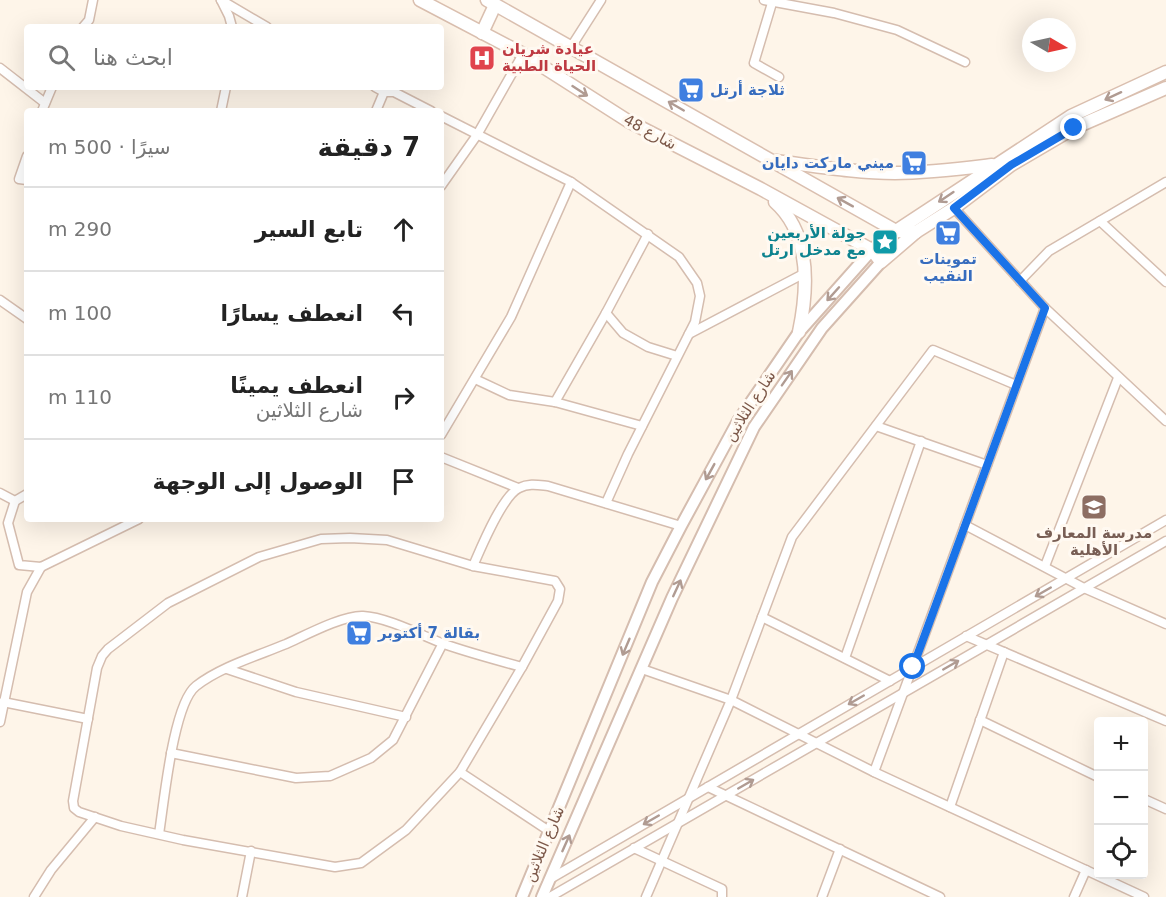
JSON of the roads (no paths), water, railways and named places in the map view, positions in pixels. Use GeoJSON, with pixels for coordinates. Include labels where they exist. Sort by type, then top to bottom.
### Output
{"type":"FeatureCollection","features":[{"type":"Feature","properties":{"kind":"main road","name":"شارع 48"},"geometry":{"type":"LineString","coordinates":[[420,0],[523,54],[628,121],[872,250],[881,262]]}},
{"type":"Feature","properties":{"kind":"main road"},"geometry":{"type":"LineString","coordinates":[[482,33],[491,2],[896,231],[916,232]]}},
{"type":"Feature","properties":{"kind":"main road","name":"شارع الثلاثين"},"geometry":{"type":"LineString","coordinates":[[872,250],[896,231],[1071,116],[1166,72]]}},
{"type":"Feature","properties":{"kind":"main road","name":"شارع الثلاثين"},"geometry":{"type":"LineString","coordinates":[[881,262],[916,232],[954,208],[1011,165],[1074,128],[1166,88]]}},
{"type":"Feature","properties":{"kind":"main road"},"geometry":{"type":"LineString","coordinates":[[768,159],[836,169],[894,173],[944,172],[996,164]]}},
{"type":"Feature","properties":{"kind":"main road"},"geometry":{"type":"LineString","coordinates":[[760,189],[782,208],[797,236],[806,273],[805,304],[799,332]]}},
{"type":"Feature","properties":{"kind":"street"},"geometry":{"type":"LineString","coordinates":[[86,24],[89,20],[93,0]]}},
{"type":"Feature","properties":{"kind":"street"},"geometry":{"type":"LineString","coordinates":[[221,0],[231,24]]}},
{"type":"Feature","properties":{"kind":"street"},"geometry":{"type":"LineString","coordinates":[[221,0],[262,24]]}},
{"type":"Feature","properties":{"kind":"street"},"geometry":{"type":"LineString","coordinates":[[571,47],[601,0]]}},
{"type":"Feature","properties":{"kind":"street"},"geometry":{"type":"LineString","coordinates":[[779,77],[754,63],[768,1],[834,12],[897,30],[965,62]]}},
{"type":"Feature","properties":{"kind":"street"},"geometry":{"type":"LineString","coordinates":[[444,182],[477,135],[523,54]]}},
{"type":"Feature","properties":{"kind":"street"},"geometry":{"type":"LineString","coordinates":[[0,68],[24,89]]}},
{"type":"Feature","properties":{"kind":"street"},"geometry":{"type":"LineString","coordinates":[[25,90],[44,107],[51,90]]}},
{"type":"Feature","properties":{"kind":"street"},"geometry":{"type":"LineString","coordinates":[[222,108],[225,90]]}},
{"type":"Feature","properties":{"kind":"street"},"geometry":{"type":"LineString","coordinates":[[380,90],[394,92],[425,108]]}},
{"type":"Feature","properties":{"kind":"street"},"geometry":{"type":"LineString","coordinates":[[377,108],[384,92]]}},
{"type":"Feature","properties":{"kind":"street"},"geometry":{"type":"LineString","coordinates":[[444,118],[571,182],[679,257],[697,283],[700,296],[695,322],[606,503]]}},
{"type":"Feature","properties":{"kind":"street"},"geometry":{"type":"LineString","coordinates":[[24,166],[20,179],[24,180]]}},
{"type":"Feature","properties":{"kind":"street"},"geometry":{"type":"LineString","coordinates":[[444,430],[512,317],[571,182]]}},
{"type":"Feature","properties":{"kind":"street"},"geometry":{"type":"LineString","coordinates":[[1020,280],[1049,251],[1166,182]]}},
{"type":"Feature","properties":{"kind":"street"},"geometry":{"type":"LineString","coordinates":[[954,208],[1045,308],[1166,421]]}},
{"type":"Feature","properties":{"kind":"street"},"geometry":{"type":"LineString","coordinates":[[1100,221],[1166,282]]}},
{"type":"Feature","properties":{"kind":"street"},"geometry":{"type":"LineString","coordinates":[[555,402],[648,234]]}},
{"type":"Feature","properties":{"kind":"street","name":"شارع الثلاثين"},"geometry":{"type":"LineString","coordinates":[[522,897],[652,582],[681,526],[738,421],[799,332],[872,250]]}},
{"type":"Feature","properties":{"kind":"street","name":"شارع الثلاثين"},"geometry":{"type":"LineString","coordinates":[[542,897],[672,598],[754,427],[822,328],[881,262]]}},
{"type":"Feature","properties":{"kind":"street"},"geometry":{"type":"LineString","coordinates":[[689,334],[806,273]]}},
{"type":"Feature","properties":{"kind":"street"},"geometry":{"type":"LineString","coordinates":[[0,300],[24,317]]}},
{"type":"Feature","properties":{"kind":"street"},"geometry":{"type":"LineString","coordinates":[[874,772],[1045,308]]}},
{"type":"Feature","properties":{"kind":"street"},"geometry":{"type":"LineString","coordinates":[[606,313],[623,333],[648,347],[677,356]]}},
{"type":"Feature","properties":{"kind":"street"},"geometry":{"type":"LineString","coordinates":[[646,897],[731,700],[792,537],[933,350],[1016,385]]}},
{"type":"Feature","properties":{"kind":"street"},"geometry":{"type":"LineString","coordinates":[[1046,566],[1118,378]]}},
{"type":"Feature","properties":{"kind":"street"},"geometry":{"type":"LineString","coordinates":[[475,379],[509,395],[555,402],[642,426]]}},
{"type":"Feature","properties":{"kind":"street"},"geometry":{"type":"LineString","coordinates":[[876,426],[987,465]]}},
{"type":"Feature","properties":{"kind":"street"},"geometry":{"type":"LineString","coordinates":[[845,658],[921,441]]}},
{"type":"Feature","properties":{"kind":"street"},"geometry":{"type":"LineString","coordinates":[[444,458],[518,488]]}},
{"type":"Feature","properties":{"kind":"street"},"geometry":{"type":"LineString","coordinates":[[473,566],[492,523],[518,488],[532,484],[548,486],[681,526]]}},
{"type":"Feature","properties":{"kind":"street"},"geometry":{"type":"LineString","coordinates":[[0,493],[15,501]]}},
{"type":"Feature","properties":{"kind":"street"},"geometry":{"type":"LineString","coordinates":[[24,496],[15,501],[8,523],[19,565],[41,567],[130,522]]}},
{"type":"Feature","properties":{"kind":"street"},"geometry":{"type":"LineString","coordinates":[[550,879],[1166,520]]}},
{"type":"Feature","properties":{"kind":"street"},"geometry":{"type":"LineString","coordinates":[[965,525],[1084,588],[1166,624]]}},
{"type":"Feature","properties":{"kind":"street"},"geometry":{"type":"LineString","coordinates":[[350,537],[387,540],[473,566],[555,580],[560,589],[558,600],[522,668],[460,772],[406,830],[361,863],[335,867],[159,834],[121,826],[79,812],[74,808],[73,801],[97,668],[102,656],[168,603],[259,557],[321,539],[350,537]]}},
{"type":"Feature","properties":{"kind":"street"},"geometry":{"type":"LineString","coordinates":[[549,897],[1166,541]]}},
{"type":"Feature","properties":{"kind":"street"},"geometry":{"type":"LineString","coordinates":[[0,722],[27,592],[41,567]]}},
{"type":"Feature","properties":{"kind":"street"},"geometry":{"type":"LineString","coordinates":[[159,834],[171,753],[181,710],[188,695],[195,687],[227,669],[334,623],[362,616],[391,623],[467,652],[522,668]]}},
{"type":"Feature","properties":{"kind":"street"},"geometry":{"type":"LineString","coordinates":[[762,617],[890,681]]}},
{"type":"Feature","properties":{"kind":"street"},"geometry":{"type":"LineString","coordinates":[[966,636],[1165,718]]}},
{"type":"Feature","properties":{"kind":"street"},"geometry":{"type":"LineString","coordinates":[[171,753],[296,778],[330,776],[371,758],[393,740],[443,643]]}},
{"type":"Feature","properties":{"kind":"street"},"geometry":{"type":"LineString","coordinates":[[950,807],[1004,652]]}},
{"type":"Feature","properties":{"kind":"street"},"geometry":{"type":"LineString","coordinates":[[227,669],[296,692],[406,717]]}},
{"type":"Feature","properties":{"kind":"street"},"geometry":{"type":"LineString","coordinates":[[642,669],[731,700],[874,772],[1144,897]]}},
{"type":"Feature","properties":{"kind":"street"},"geometry":{"type":"LineString","coordinates":[[3,702],[88,719]]}},
{"type":"Feature","properties":{"kind":"street"},"geometry":{"type":"LineString","coordinates":[[980,720],[1094,775]]}},
{"type":"Feature","properties":{"kind":"street"},"geometry":{"type":"LineString","coordinates":[[460,772],[549,831]]}},
{"type":"Feature","properties":{"kind":"street"},"geometry":{"type":"LineString","coordinates":[[708,787],[939,897]]}},
{"type":"Feature","properties":{"kind":"street"},"geometry":{"type":"LineString","coordinates":[[1148,800],[1166,809]]}},
{"type":"Feature","properties":{"kind":"street"},"geometry":{"type":"LineString","coordinates":[[34,897],[51,870],[95,817]]}},
{"type":"Feature","properties":{"kind":"street"},"geometry":{"type":"LineString","coordinates":[[634,848],[722,889],[723,897]]}},
{"type":"Feature","properties":{"kind":"street"},"geometry":{"type":"LineString","coordinates":[[822,897],[840,849]]}},
{"type":"Feature","properties":{"kind":"street"},"geometry":{"type":"LineString","coordinates":[[242,897],[251,850]]}},
{"type":"Feature","properties":{"kind":"street"},"geometry":{"type":"LineString","coordinates":[[1074,897],[1086,870]]}},
{"type":"Feature","properties":{"kind":"place","name":"عيادة شريان الحياة الطبية"},"geometry":{"type":"Point","coordinates":[482,58]}},
{"type":"Feature","properties":{"kind":"place","name":"ثلاجة أرتل"},"geometry":{"type":"Point","coordinates":[691,90]}},
{"type":"Feature","properties":{"kind":"place","name":"ميني ماركت دايان"},"geometry":{"type":"Point","coordinates":[914,163]}},
{"type":"Feature","properties":{"kind":"place","name":"تموينات النقيب"},"geometry":{"type":"Point","coordinates":[948,233]}},
{"type":"Feature","properties":{"kind":"place","name":"جولة الأربعين مع مدخل ارتل"},"geometry":{"type":"Point","coordinates":[885,242]}},
{"type":"Feature","properties":{"kind":"place","name":"مدرسة المعارف الأهلية"},"geometry":{"type":"Point","coordinates":[1094,507]}},
{"type":"Feature","properties":{"kind":"place","name":"بقالة 7 أكتوبر"},"geometry":{"type":"Point","coordinates":[359,633]}}]}
